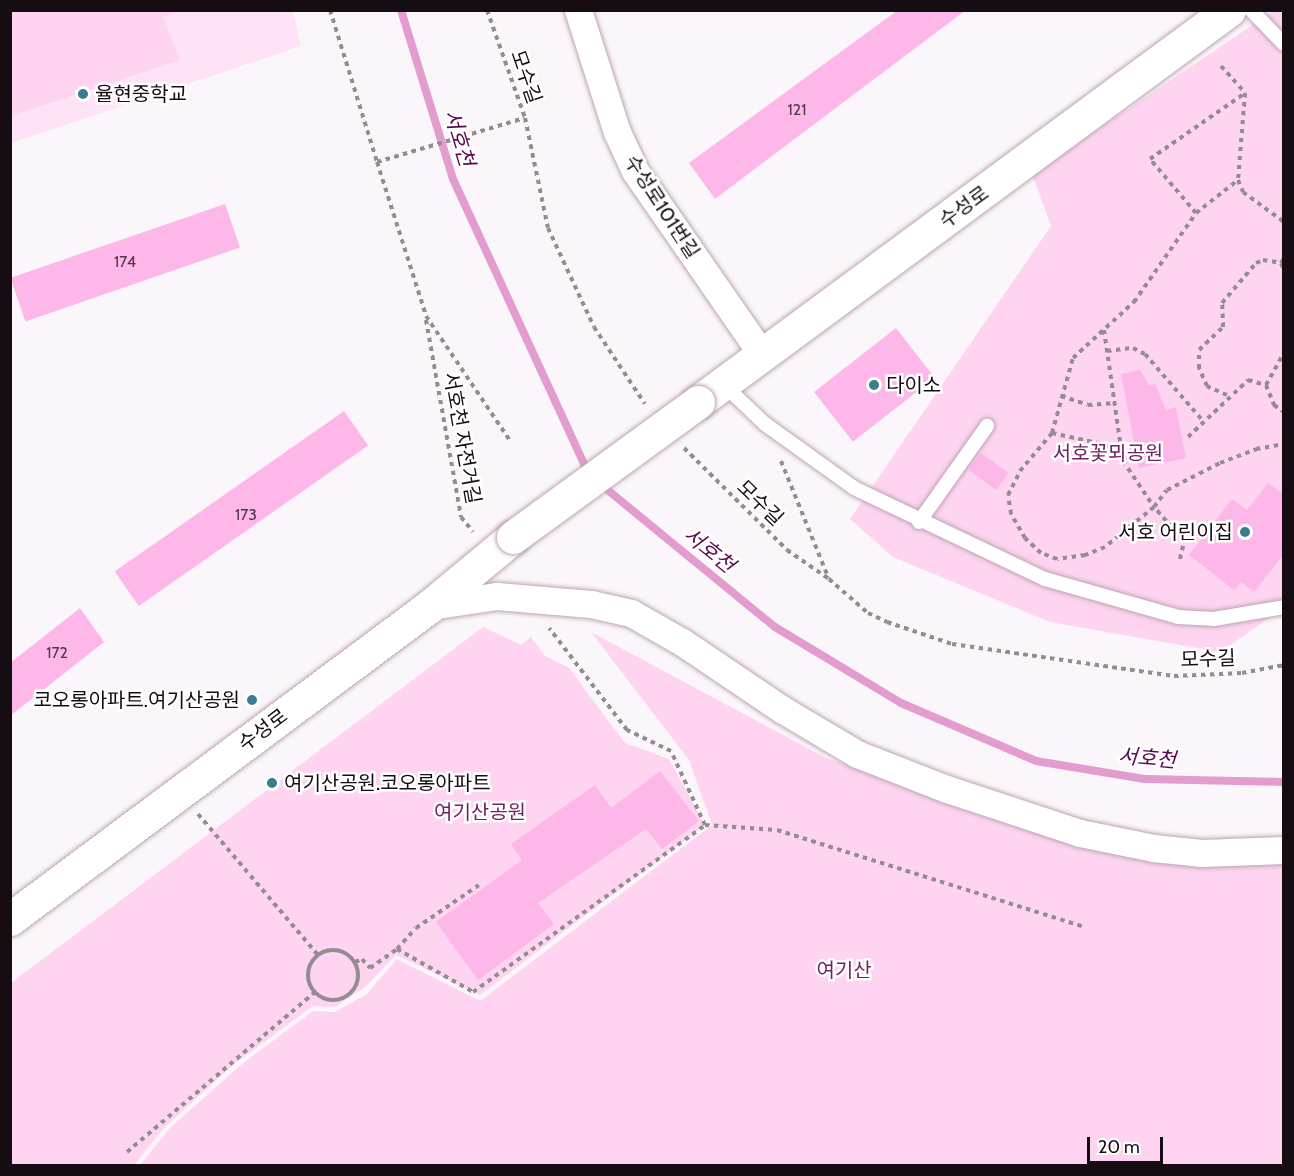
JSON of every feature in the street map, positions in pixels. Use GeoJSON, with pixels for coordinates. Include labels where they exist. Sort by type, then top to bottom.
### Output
{"type":"FeatureCollection","features":[{"type":"Feature","properties":{"kind":"main road","name":"수성로"},"geometry":{"type":"LineString","coordinates":[[10,919],[430,606],[502,546],[763,356],[1229,10]]}},
{"type":"Feature","properties":{"kind":"street","name":"수성로101번길"},"geometry":{"type":"LineString","coordinates":[[578,10],[617,132],[635,171],[763,356]]}},
{"type":"Feature","properties":{"kind":"street"},"geometry":{"type":"LineString","coordinates":[[430,606],[497,596],[591,604],[631,614],[682,642],[783,710],[857,754],[947,789],[1080,833],[1153,848],[1202,853],[1284,850]]}},
{"type":"Feature","properties":{"kind":"lane"},"geometry":{"type":"LineString","coordinates":[[1251,10],[1284,44]]}},
{"type":"Feature","properties":{"kind":"lane"},"geometry":{"type":"LineString","coordinates":[[710,393],[765,424],[855,488],[920,522],[1046,579],[1178,617],[1214,619],[1284,607]]}},
{"type":"Feature","properties":{"kind":"lane"},"geometry":{"type":"LineString","coordinates":[[920,522],[987,426]]}},
{"type":"Feature","properties":{"kind":"path","name":"서호천 자전거길"},"geometry":{"type":"LineString","coordinates":[[330,10],[426,316],[461,517],[502,546]]}},
{"type":"Feature","properties":{"kind":"path","name":"모수길"},"geometry":{"type":"LineString","coordinates":[[487,10],[525,118],[548,228],[594,327],[649,410]]}},
{"type":"Feature","properties":{"kind":"path"},"geometry":{"type":"LineString","coordinates":[[1221,66],[1245,93],[1238,180],[1243,192],[1284,222]]}},
{"type":"Feature","properties":{"kind":"path"},"geometry":{"type":"LineString","coordinates":[[1195,215],[1150,159],[1245,93]]}},
{"type":"Feature","properties":{"kind":"path"},"geometry":{"type":"LineString","coordinates":[[377,162],[525,118]]}},
{"type":"Feature","properties":{"kind":"path"},"geometry":{"type":"LineString","coordinates":[[1238,180],[1195,215],[1160,269],[1104,330],[1073,358],[1052,433],[1020,471],[1008,495],[1011,514],[1024,538],[1041,553],[1057,559],[1105,547],[1154,507],[1167,490],[1220,463],[1256,449],[1284,444]]}},
{"type":"Feature","properties":{"kind":"path"},"geometry":{"type":"LineString","coordinates":[[1227,395],[1207,386],[1199,368],[1199,350],[1223,327],[1222,303],[1256,263],[1263,260],[1282,260],[1284,270]]}},
{"type":"Feature","properties":{"kind":"path","name":"서호천 자전거길"},"geometry":{"type":"LineString","coordinates":[[426,316],[512,442]]}},
{"type":"Feature","properties":{"kind":"path"},"geometry":{"type":"LineString","coordinates":[[1104,330],[1123,462],[1154,507],[1184,542],[1180,559]]}},
{"type":"Feature","properties":{"kind":"path"},"geometry":{"type":"LineString","coordinates":[[1107,351],[1133,348],[1145,354],[1204,422]]}},
{"type":"Feature","properties":{"kind":"path"},"geometry":{"type":"LineString","coordinates":[[1266,385],[1284,352]]}},
{"type":"Feature","properties":{"kind":"path"},"geometry":{"type":"LineString","coordinates":[[1188,437],[1243,382],[1257,380],[1266,385],[1274,405],[1284,411]]}},
{"type":"Feature","properties":{"kind":"path"},"geometry":{"type":"LineString","coordinates":[[1061,396],[1088,405],[1115,403]]}},
{"type":"Feature","properties":{"kind":"path"},"geometry":{"type":"LineString","coordinates":[[765,424],[829,579]]}},
{"type":"Feature","properties":{"kind":"path"},"geometry":{"type":"LineString","coordinates":[[1052,433],[1131,450]]}},
{"type":"Feature","properties":{"kind":"path","name":"모수길"},"geometry":{"type":"LineString","coordinates":[[680,443],[750,517],[787,550],[829,579],[868,613],[952,644],[1174,676],[1242,673],[1284,665]]}},
{"type":"Feature","properties":{"kind":"path"},"geometry":{"type":"LineString","coordinates":[[528,600],[532,613],[551,630],[627,730],[671,751],[705,825]]}},
{"type":"Feature","properties":{"kind":"path"},"geometry":{"type":"LineString","coordinates":[[180,793],[318,955]]}},
{"type":"Feature","properties":{"kind":"path"},"geometry":{"type":"LineString","coordinates":[[397,949],[473,992],[705,825],[777,830],[1084,927]]}},
{"type":"Feature","properties":{"kind":"path"},"geometry":{"type":"LineString","coordinates":[[355,962],[362,958],[370,968],[397,949],[416,928],[480,885]]}},
{"type":"Feature","properties":{"kind":"path"},"geometry":{"type":"LineString","coordinates":[[315,992],[309,969],[318,955],[334,950],[355,962]]}},
{"type":"Feature","properties":{"kind":"path"},"geometry":{"type":"LineString","coordinates":[[315,992],[336,1000],[351,993],[358,979],[355,962]]}},
{"type":"Feature","properties":{"kind":"path"},"geometry":{"type":"LineString","coordinates":[[127,1152],[315,992]]}},
{"type":"Feature","properties":{"kind":"shaded area","name":"율현중학교"},"geometry":{"type":"Polygon","coordinates":[[[10,11],[293,11],[301,46],[11,143],[10,11]]]}},
{"type":"Feature","properties":{"kind":"green space"},"geometry":{"type":"Polygon","coordinates":[[[10,11],[179,11],[163,17],[180,60],[11,116],[10,11]]]}},
{"type":"Feature","properties":{"kind":"green space","name":"서호꽃뫼공원"},"geometry":{"type":"Polygon","coordinates":[[[1273,11],[1283,11],[1284,608],[1220,652],[1050,622],[893,557],[850,519],[1051,226],[1032,174],[1273,11]]]}},
{"type":"Feature","properties":{"kind":"green space","name":"여기산공원"},"geometry":{"type":"Polygon","coordinates":[[[483,627],[521,645],[531,637],[545,656],[569,668],[625,743],[669,759],[705,825],[480,995],[396,955],[365,987],[335,1007],[313,1006],[233,1065],[163,1129],[134,1165],[11,1166],[11,983],[483,627]]]}},
{"type":"Feature","properties":{"kind":"green space","name":"여기산"},"geometry":{"type":"Polygon","coordinates":[[[591,632],[826,758],[1122,854],[1283,862],[1283,1165],[139,1166],[170,1128],[242,1064],[313,1011],[335,1012],[367,994],[397,959],[480,1001],[712,825],[689,760],[591,632]]]}},
{"type":"Feature","properties":{"kind":"building"},"geometry":{"type":"Polygon","coordinates":[[[898,10],[966,10],[715,199],[689,163],[898,10]]]}},
{"type":"Feature","properties":{"kind":"building"},"geometry":{"type":"Polygon","coordinates":[[[225,204],[240,247],[25,321],[10,278],[225,204]]]}},
{"type":"Feature","properties":{"kind":"building","name":"다이소"},"geometry":{"type":"Polygon","coordinates":[[[896,328],[935,378],[853,442],[814,392],[896,328]]]}},
{"type":"Feature","properties":{"kind":"building"},"geometry":{"type":"Polygon","coordinates":[[[1140,370],[1149,385],[1155,384],[1166,410],[1176,407],[1186,458],[1139,468],[1121,374],[1140,370]]]}},
{"type":"Feature","properties":{"kind":"building"},"geometry":{"type":"Polygon","coordinates":[[[344,411],[368,445],[139,606],[115,572],[344,411]]]}},
{"type":"Feature","properties":{"kind":"building"},"geometry":{"type":"Polygon","coordinates":[[[981,453],[1009,473],[996,490],[969,470],[981,453]]]}},
{"type":"Feature","properties":{"kind":"building","name":"서호 어린이집"},"geometry":{"type":"Polygon","coordinates":[[[1268,483],[1284,494],[1284,554],[1254,592],[1241,582],[1234,590],[1189,555],[1232,499],[1247,510],[1268,483]]]}},
{"type":"Feature","properties":{"kind":"building"},"geometry":{"type":"Polygon","coordinates":[[[80,608],[104,642],[10,716],[10,663],[80,608]]]}},
{"type":"Feature","properties":{"kind":"building"},"geometry":{"type":"Polygon","coordinates":[[[660,771],[699,821],[662,849],[646,829],[538,903],[554,924],[478,980],[436,922],[522,860],[511,844],[595,785],[611,808],[660,771]]]}},
{"type":"Feature","properties":{"kind":"waterway","name":"서호천"},"geometry":{"type":"LineString","coordinates":[[401,10],[453,179],[588,472]]}},
{"type":"Feature","properties":{"kind":"waterway","name":"서호천"},"geometry":{"type":"LineString","coordinates":[[599,483],[775,627],[901,703],[1036,761],[1145,779],[1284,782]]}},
{"type":"Feature","properties":{"kind":"place","name":"율현중학교"},"geometry":{"type":"Point","coordinates":[83,94]}},
{"type":"Feature","properties":{"kind":"place","name":"다이소"},"geometry":{"type":"Point","coordinates":[874,385]}},
{"type":"Feature","properties":{"kind":"place","name":"서호 어린이집"},"geometry":{"type":"Point","coordinates":[1245,532]}},
{"type":"Feature","properties":{"kind":"place","name":"코오롱아파트.여기산공원"},"geometry":{"type":"Point","coordinates":[252,700]}},
{"type":"Feature","properties":{"kind":"place","name":"여기산공원.코오롱아파트"},"geometry":{"type":"Point","coordinates":[272,783]}}]}
